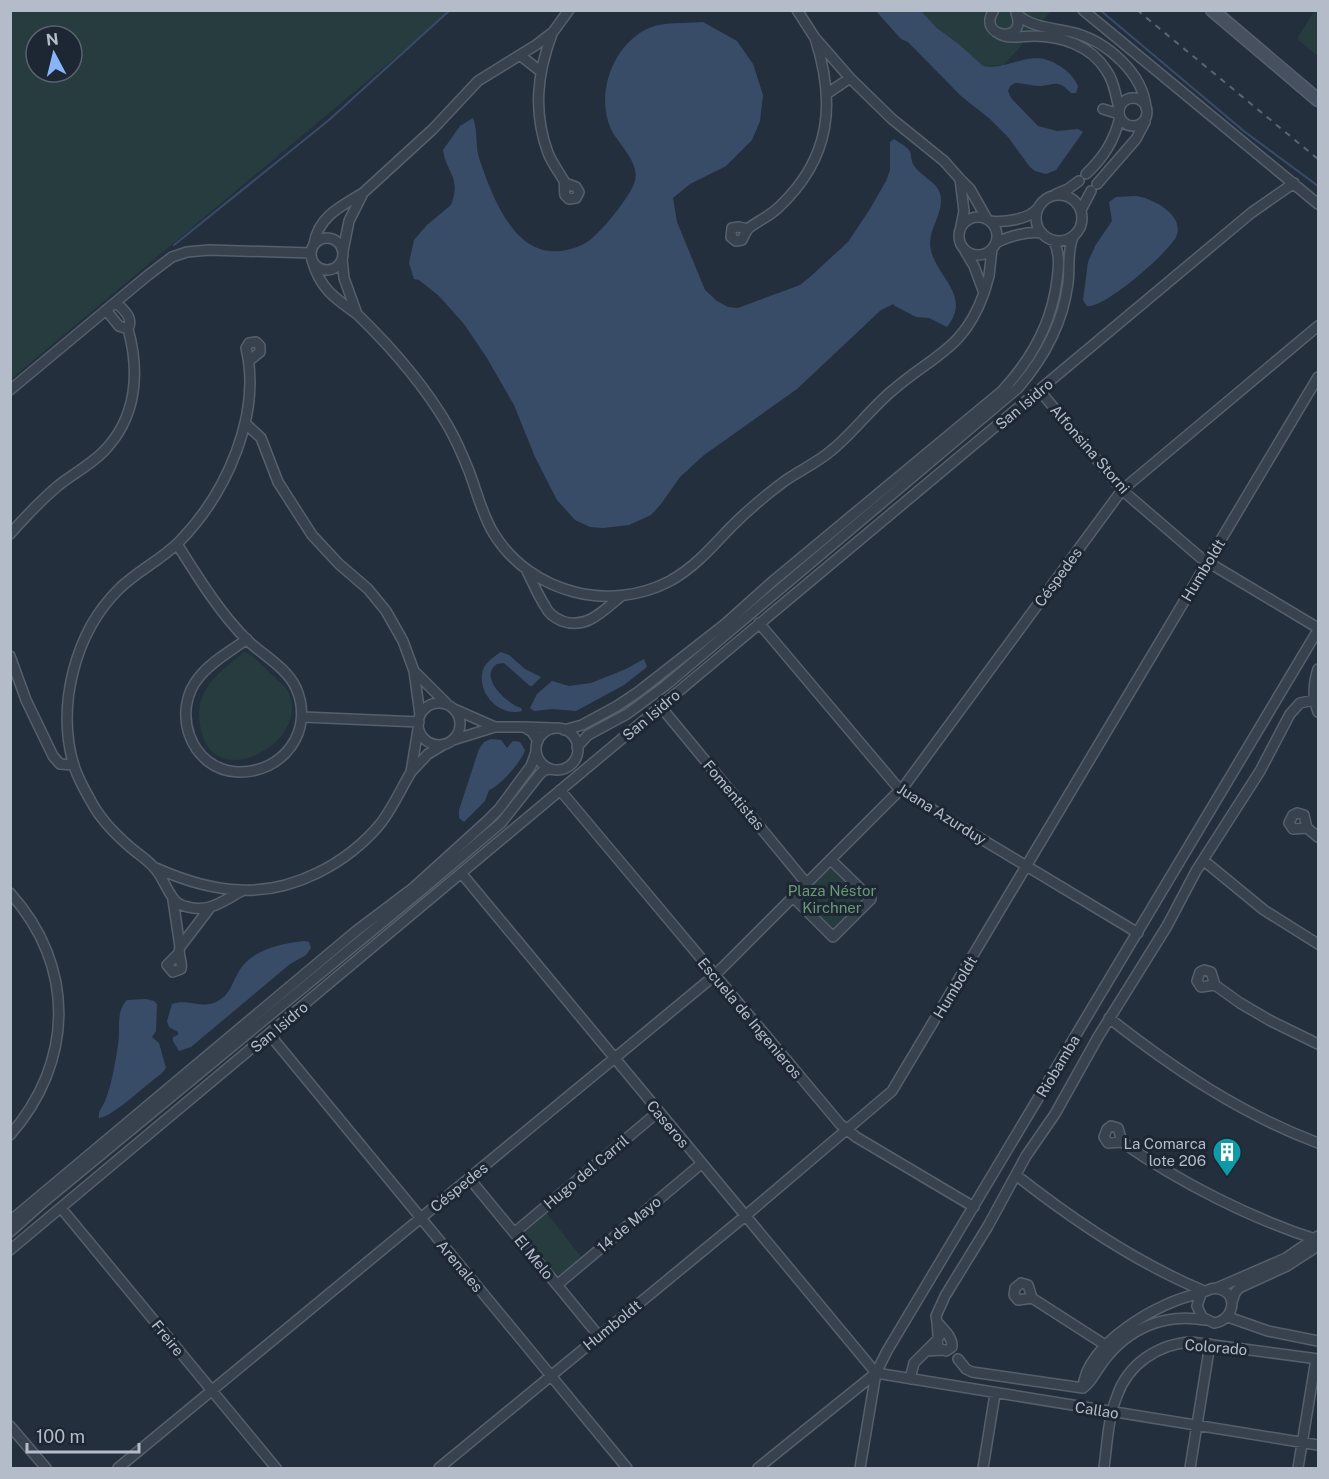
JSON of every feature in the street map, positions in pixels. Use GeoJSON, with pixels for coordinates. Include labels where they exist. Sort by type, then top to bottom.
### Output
{"type":"FeatureCollection","features":[{"type":"Feature","properties":{"kind":"main road"},"geometry":{"type":"LineString","coordinates":[[1212,10],[1318,100]]}},
{"type":"Feature","properties":{"kind":"street"},"geometry":{"type":"LineString","coordinates":[[564,183],[548,154],[540,123],[538,87],[540,71],[553,32],[569,10]]}},
{"type":"Feature","properties":{"kind":"street"},"geometry":{"type":"LineString","coordinates":[[527,571],[563,588],[620,597],[652,589],[684,573],[708,553],[747,512],[797,472],[834,449],[888,394],[957,341],[971,324],[989,276],[997,232],[970,189],[951,168],[892,119],[850,78],[815,38],[797,10]]}},
{"type":"Feature","properties":{"kind":"street"},"geometry":{"type":"LineString","coordinates":[[960,228],[967,219],[974,217],[1004,221],[1031,215],[1044,201],[1068,189],[1098,163],[1110,145],[1119,114],[1123,103],[1132,99],[1142,102],[1146,112],[1143,122],[1134,126],[1126,124],[1119,114],[1114,88],[1107,70],[1092,54],[1081,47],[1052,37],[1007,37],[992,28],[988,10]]}},
{"type":"Feature","properties":{"kind":"street"},"geometry":{"type":"LineString","coordinates":[[990,22],[994,10]]}},
{"type":"Feature","properties":{"kind":"street"},"geometry":{"type":"LineString","coordinates":[[1083,10],[1318,204]]}},
{"type":"Feature","properties":{"kind":"street"},"geometry":{"type":"LineString","coordinates":[[998,33],[1008,34],[1015,30],[1018,24],[1016,12]]}},
{"type":"Feature","properties":{"kind":"street"},"geometry":{"type":"LineString","coordinates":[[1016,12],[1030,22],[1088,37],[1127,68],[1138,81],[1145,99],[1146,112],[1143,127],[1136,139],[1094,187],[1081,210],[1082,223],[1078,230],[1072,237],[1065,240],[1053,240]]}},
{"type":"Feature","properties":{"kind":"street"},"geometry":{"type":"LineString","coordinates":[[553,32],[520,56],[478,81],[427,136],[363,193],[330,214],[320,224],[312,252],[317,277],[323,286],[357,314],[408,367],[436,406],[461,452],[484,514],[494,534],[527,571],[545,607],[557,619],[576,624],[592,620],[620,597]]}},
{"type":"Feature","properties":{"kind":"street"},"geometry":{"type":"LineString","coordinates":[[748,229],[778,208],[811,168],[824,130],[828,93],[822,58],[815,38]]}},
{"type":"Feature","properties":{"kind":"street"},"geometry":{"type":"LineString","coordinates":[[520,56],[540,71]]}},
{"type":"Feature","properties":{"kind":"street"},"geometry":{"type":"LineString","coordinates":[[828,93],[850,78]]}},
{"type":"Feature","properties":{"kind":"street"},"geometry":{"type":"LineString","coordinates":[[1103,109],[1119,114]]}},
{"type":"Feature","properties":{"kind":"street"},"geometry":{"type":"LineString","coordinates":[[1098,163],[1108,172]]}},
{"type":"Feature","properties":{"kind":"street"},"geometry":{"type":"LineString","coordinates":[[960,179],[964,211],[959,238],[974,266],[984,293]]}},
{"type":"Feature","properties":{"kind":"street","name":"San Isidro"},"geometry":{"type":"LineString","coordinates":[[10,1250],[1251,213],[1294,183]]}},
{"type":"Feature","properties":{"kind":"street"},"geometry":{"type":"LineString","coordinates":[[312,252],[317,267],[326,270],[334,268],[342,255],[349,221],[363,193]]}},
{"type":"Feature","properties":{"kind":"street"},"geometry":{"type":"LineString","coordinates":[[1055,195],[1071,198],[1081,210]]}},
{"type":"Feature","properties":{"kind":"street"},"geometry":{"type":"LineString","coordinates":[[1005,394],[1033,350],[1051,310],[1058,271],[1058,250],[1053,240],[1042,233],[1036,221],[1038,208]]}},
{"type":"Feature","properties":{"kind":"street"},"geometry":{"type":"LineString","coordinates":[[964,249],[976,255],[983,254],[1007,238],[1042,233]]}},
{"type":"Feature","properties":{"kind":"street"},"geometry":{"type":"LineString","coordinates":[[577,747],[588,735],[627,714],[658,692],[742,615],[773,581],[875,504],[1038,364],[1055,331],[1066,297],[1072,237]]}},
{"type":"Feature","properties":{"kind":"street"},"geometry":{"type":"LineString","coordinates":[[312,252],[320,239],[332,238],[339,243],[344,278],[357,314]]}},
{"type":"Feature","properties":{"kind":"street"},"geometry":{"type":"LineString","coordinates":[[10,390],[172,257],[187,252],[312,252]]}},
{"type":"Feature","properties":{"kind":"street"},"geometry":{"type":"LineString","coordinates":[[10,534],[44,498],[102,453],[122,425],[132,403],[135,380],[134,356],[128,329],[131,321],[116,302]]}},
{"type":"Feature","properties":{"kind":"street"},"geometry":{"type":"LineString","coordinates":[[106,310],[123,328],[128,329]]}},
{"type":"Feature","properties":{"kind":"street"},"geometry":{"type":"LineString","coordinates":[[116,321],[118,314],[125,312]]}},
{"type":"Feature","properties":{"kind":"street","name":"Céspedes"},"geometry":{"type":"LineString","coordinates":[[118,1468],[714,976],[900,790],[1122,490],[1318,326]]}},
{"type":"Feature","properties":{"kind":"street"},"geometry":{"type":"LineString","coordinates":[[250,360],[245,423],[235,455],[216,494],[177,544],[119,588],[101,610],[83,641],[76,660],[69,692],[68,714],[74,765],[92,804],[102,819],[154,867],[196,884],[242,891],[295,882],[325,868],[359,846],[382,821],[411,771],[428,754],[457,735],[460,725],[458,714],[414,671]]}},
{"type":"Feature","properties":{"kind":"street","name":"Humboldt"},"geometry":{"type":"LineString","coordinates":[[439,1468],[847,1131],[898,1083],[1318,377]]}},
{"type":"Feature","properties":{"kind":"street","name":"Alfonsina Storni"},"geometry":{"type":"LineString","coordinates":[[1040,391],[1122,490],[1207,562],[1318,629]]}},
{"type":"Feature","properties":{"kind":"street"},"geometry":{"type":"LineString","coordinates":[[245,423],[261,438],[278,482],[312,535],[339,564],[368,589],[386,610],[403,641],[414,671],[419,721],[423,737],[429,742],[448,742],[495,727],[561,729],[573,736],[577,747],[576,758],[569,766],[558,770],[541,763],[536,752]]}},
{"type":"Feature","properties":{"kind":"street"},"geometry":{"type":"LineString","coordinates":[[177,544],[210,594],[247,639],[291,680],[300,699],[303,717],[298,734],[288,750],[276,762],[260,769],[240,772],[223,769],[207,760],[194,746],[186,729],[185,706],[188,695],[200,675],[247,639]]}},
{"type":"Feature","properties":{"kind":"street"},"geometry":{"type":"LineString","coordinates":[[403,901],[499,809],[531,766],[538,741],[546,732],[582,725],[638,692],[742,615]]}},
{"type":"Feature","properties":{"kind":"street","name":"Juana Azurduy"},"geometry":{"type":"LineString","coordinates":[[759,623],[900,790],[1138,933]]}},
{"type":"Feature","properties":{"kind":"street","name":"Riobamba"},"geometry":{"type":"LineString","coordinates":[[758,1468],[876,1373],[1318,629]]}},
{"type":"Feature","properties":{"kind":"street"},"geometry":{"type":"LineString","coordinates":[[10,656],[26,700],[53,756],[60,764],[74,765]]}},
{"type":"Feature","properties":{"kind":"street"},"geometry":{"type":"LineString","coordinates":[[1318,669],[1314,700],[1318,712]]}},
{"type":"Feature","properties":{"kind":"street"},"geometry":{"type":"LineString","coordinates":[[1314,700],[1300,703],[1290,714],[1260,771],[1203,860],[1167,926],[1109,1018],[1055,1114],[1016,1175],[939,1307],[936,1316],[940,1336],[947,1349],[966,1369],[972,1372],[1083,1388],[1083,1379],[1087,1371],[1146,1315],[1286,1258],[1318,1240]]}},
{"type":"Feature","properties":{"kind":"street"},"geometry":{"type":"LineString","coordinates":[[411,771],[419,721],[431,705],[450,706],[495,727]]}},
{"type":"Feature","properties":{"kind":"street","name":"Fomentistas"},"geometry":{"type":"LineString","coordinates":[[661,707],[807,884]]}},
{"type":"Feature","properties":{"kind":"street"},"geometry":{"type":"LineString","coordinates":[[303,717],[419,721]]}},
{"type":"Feature","properties":{"kind":"street"},"geometry":{"type":"LineString","coordinates":[[524,727],[532,732],[538,741]]}},
{"type":"Feature","properties":{"kind":"street"},"geometry":{"type":"LineString","coordinates":[[10,1232],[87,1155],[356,931],[403,901],[501,823],[539,775],[551,769]]}},
{"type":"Feature","properties":{"kind":"street","name":"Escuela de Ingenieros"},"geometry":{"type":"LineString","coordinates":[[560,790],[714,976],[847,1131],[974,1207]]}},
{"type":"Feature","properties":{"kind":"street"},"geometry":{"type":"LineString","coordinates":[[1307,828],[1318,837]]}},
{"type":"Feature","properties":{"kind":"street"},"geometry":{"type":"LineString","coordinates":[[794,898],[833,937],[871,899],[831,860]]}},
{"type":"Feature","properties":{"kind":"street"},"geometry":{"type":"LineString","coordinates":[[1203,860],[1264,910],[1318,944]]}},
{"type":"Feature","properties":{"kind":"street"},"geometry":{"type":"LineString","coordinates":[[154,867],[173,900],[179,950],[208,909],[242,891]]}},
{"type":"Feature","properties":{"kind":"street","name":"Caseros"},"geometry":{"type":"LineString","coordinates":[[462,874],[744,1217],[876,1373]]}},
{"type":"Feature","properties":{"kind":"street"},"geometry":{"type":"LineString","coordinates":[[10,893],[29,916],[46,946],[57,981],[59,1016],[56,1050],[47,1077],[36,1101],[10,1135]]}},
{"type":"Feature","properties":{"kind":"street"},"geometry":{"type":"LineString","coordinates":[[173,900],[190,908],[208,909]]}},
{"type":"Feature","properties":{"kind":"street"},"geometry":{"type":"LineString","coordinates":[[1215,985],[1271,1021],[1318,1044]]}},
{"type":"Feature","properties":{"kind":"street"},"geometry":{"type":"LineString","coordinates":[[1109,1018],[1167,1062],[1213,1092],[1263,1119],[1318,1143]]}},
{"type":"Feature","properties":{"kind":"street","name":"Arenales"},"geometry":{"type":"LineString","coordinates":[[270,1035],[627,1468]]}},
{"type":"Feature","properties":{"kind":"street","name":"Hugo del Carril"},"geometry":{"type":"LineString","coordinates":[[514,1233],[658,1112]]}},
{"type":"Feature","properties":{"kind":"street"},"geometry":{"type":"LineString","coordinates":[[1122,1142],[1162,1167],[1218,1197],[1318,1240]]}},
{"type":"Feature","properties":{"kind":"street","name":"14 de Mayo"},"geometry":{"type":"LineString","coordinates":[[557,1285],[701,1164]]}},
{"type":"Feature","properties":{"kind":"street"},"geometry":{"type":"LineString","coordinates":[[1016,1175],[1084,1224],[1203,1293]]}},
{"type":"Feature","properties":{"kind":"street","name":"El Melo"},"geometry":{"type":"LineString","coordinates":[[469,1178],[599,1336]]}},
{"type":"Feature","properties":{"kind":"street"},"geometry":{"type":"LineString","coordinates":[[10,1221],[44,1197]]}},
{"type":"Feature","properties":{"kind":"street","name":"Freire"},"geometry":{"type":"LineString","coordinates":[[60,1208],[276,1468]]}},
{"type":"Feature","properties":{"kind":"street"},"geometry":{"type":"LineString","coordinates":[[1110,1348],[1157,1321],[1174,1318],[1219,1322],[1228,1317],[1231,1312],[1232,1302],[1239,1288],[1287,1266],[1318,1240]]}},
{"type":"Feature","properties":{"kind":"street"},"geometry":{"type":"LineString","coordinates":[[1217,1288],[1227,1292],[1232,1302]]}},
{"type":"Feature","properties":{"kind":"street"},"geometry":{"type":"LineString","coordinates":[[1203,1293],[1197,1301],[1198,1310],[1205,1320]]}},
{"type":"Feature","properties":{"kind":"street"},"geometry":{"type":"LineString","coordinates":[[1032,1298],[1110,1348]]}},
{"type":"Feature","properties":{"kind":"street"},"geometry":{"type":"LineString","coordinates":[[1228,1317],[1268,1331],[1318,1341]]}},
{"type":"Feature","properties":{"kind":"street"},"geometry":{"type":"LineString","coordinates":[[940,1336],[938,1347],[947,1349]]}},
{"type":"Feature","properties":{"kind":"street"},"geometry":{"type":"LineString","coordinates":[[910,1379],[914,1363],[940,1336]]}},
{"type":"Feature","properties":{"kind":"street","name":"Colorado"},"geometry":{"type":"LineString","coordinates":[[1104,1468],[1112,1413],[1121,1386],[1142,1360],[1158,1350],[1179,1342],[1210,1344],[1317,1359]]}},
{"type":"Feature","properties":{"kind":"street"},"geometry":{"type":"LineString","coordinates":[[1190,1468],[1210,1344]]}},
{"type":"Feature","properties":{"kind":"street"},"geometry":{"type":"LineString","coordinates":[[926,1351],[947,1349]]}},
{"type":"Feature","properties":{"kind":"street"},"geometry":{"type":"LineString","coordinates":[[1298,1468],[1317,1359]]}},
{"type":"Feature","properties":{"kind":"street"},"geometry":{"type":"LineString","coordinates":[[860,1468],[876,1373]]}},
{"type":"Feature","properties":{"kind":"street","name":"Callao"},"geometry":{"type":"LineString","coordinates":[[876,1373],[1318,1445]]}},
{"type":"Feature","properties":{"kind":"street"},"geometry":{"type":"LineString","coordinates":[[983,1468],[995,1394]]}},
{"type":"Feature","properties":{"kind":"street"},"geometry":{"type":"LineString","coordinates":[[10,1426],[46,1468]]}},
{"type":"Feature","properties":{"kind":"green space"},"geometry":{"type":"Polygon","coordinates":[[[11,10],[451,11],[11,379],[11,10]]]}},
{"type":"Feature","properties":{"kind":"green space"},"geometry":{"type":"Polygon","coordinates":[[[921,11],[1051,11],[1004,65],[983,66],[943,33],[921,11]]]}},
{"type":"Feature","properties":{"kind":"green space"},"geometry":{"type":"Polygon","coordinates":[[[1314,11],[1318,11],[1318,56],[1297,39],[1314,11]]]}},
{"type":"Feature","properties":{"kind":"green space"},"geometry":{"type":"Polygon","coordinates":[[[244,652],[259,662],[287,689],[292,710],[287,727],[275,742],[259,754],[241,759],[224,758],[210,749],[201,730],[200,704],[216,676],[244,652]]]}},
{"type":"Feature","properties":{"kind":"green space","name":"Plaza Néstor Kirchner"},"geometry":{"type":"Polygon","coordinates":[[[832,865],[865,899],[832,932],[798,898],[832,865]]]}},
{"type":"Feature","properties":{"kind":"green space"},"geometry":{"type":"Polygon","coordinates":[[[545,1211],[583,1259],[559,1277],[554,1276],[522,1234],[522,1230],[545,1211]]]}},
{"type":"Feature","properties":{"kind":"water"},"geometry":{"type":"Polygon","coordinates":[[[876,11],[921,11],[937,28],[983,66],[993,67],[1038,58],[1048,60],[1067,71],[1078,86],[1076,93],[1071,93],[1056,84],[1040,86],[1015,83],[1008,91],[1011,98],[1038,126],[1057,131],[1078,129],[1083,132],[1056,170],[1046,174],[1030,167],[1008,137],[961,96],[908,42],[901,39],[876,11]]]}},
{"type":"Feature","properties":{"kind":"water"},"geometry":{"type":"Polygon","coordinates":[[[703,22],[737,41],[753,64],[763,95],[760,121],[752,140],[726,166],[690,184],[673,198],[677,222],[705,290],[728,307],[738,308],[800,285],[848,242],[870,209],[890,170],[890,142],[894,139],[909,150],[915,167],[936,186],[941,196],[940,209],[930,243],[937,265],[954,294],[956,304],[954,315],[947,327],[929,318],[916,317],[893,304],[881,310],[797,389],[704,455],[680,477],[651,515],[629,525],[590,527],[575,520],[557,500],[535,457],[514,405],[464,324],[439,296],[419,280],[414,279],[409,263],[414,240],[427,225],[451,205],[455,188],[454,181],[443,150],[460,126],[473,118],[478,153],[486,176],[493,195],[514,230],[527,242],[543,250],[562,251],[590,240],[621,206],[632,188],[636,174],[631,160],[611,129],[607,115],[606,86],[610,71],[626,46],[636,35],[649,28],[703,22]]]}},
{"type":"Feature","properties":{"kind":"water"},"geometry":{"type":"Polygon","coordinates":[[[1136,196],[1159,204],[1172,215],[1178,229],[1176,237],[1161,255],[1121,290],[1095,305],[1087,306],[1083,300],[1088,262],[1095,246],[1112,221],[1109,202],[1116,197],[1136,196]]]}},
{"type":"Feature","properties":{"kind":"water"},"geometry":{"type":"Polygon","coordinates":[[[501,652],[541,677],[530,686],[504,663],[497,664],[493,668],[492,683],[506,699],[522,711],[506,711],[499,708],[484,690],[482,674],[484,667],[501,652]]]}},
{"type":"Feature","properties":{"kind":"water"},"geometry":{"type":"Polygon","coordinates":[[[644,659],[647,667],[624,685],[576,711],[552,709],[534,711],[530,708],[537,694],[552,681],[569,686],[591,683],[644,659]]]}},
{"type":"Feature","properties":{"kind":"water"},"geometry":{"type":"Polygon","coordinates":[[[491,739],[501,740],[507,748],[513,741],[520,742],[525,750],[510,773],[489,790],[485,801],[464,822],[459,818],[459,810],[479,749],[484,742],[491,739]]]}},
{"type":"Feature","properties":{"kind":"water"},"geometry":{"type":"Polygon","coordinates":[[[309,942],[311,948],[306,955],[290,964],[191,1047],[179,1051],[173,1041],[173,1037],[178,1035],[178,1032],[169,1027],[167,1021],[172,1004],[183,1002],[207,1004],[218,1001],[227,993],[242,966],[257,954],[275,946],[309,942]]]}},
{"type":"Feature","properties":{"kind":"water"},"geometry":{"type":"Polygon","coordinates":[[[146,999],[157,1004],[156,1031],[152,1037],[159,1043],[166,1068],[121,1106],[99,1118],[113,1074],[121,1010],[127,1000],[146,999]]]}},
{"type":"Feature","properties":{"kind":"waterway"},"geometry":{"type":"LineString","coordinates":[[174,245],[329,120],[450,10]]}},
{"type":"Feature","properties":{"kind":"waterway"},"geometry":{"type":"LineString","coordinates":[[1100,10],[1245,132],[1318,186]]}},
{"type":"Feature","properties":{"kind":"railway"},"geometry":{"type":"LineString","coordinates":[[1137,10],[1318,159]]}},
{"type":"Feature","properties":{"kind":"place","name":"La Comarca lote 206"},"geometry":{"type":"Point","coordinates":[1227,1178]}}]}
